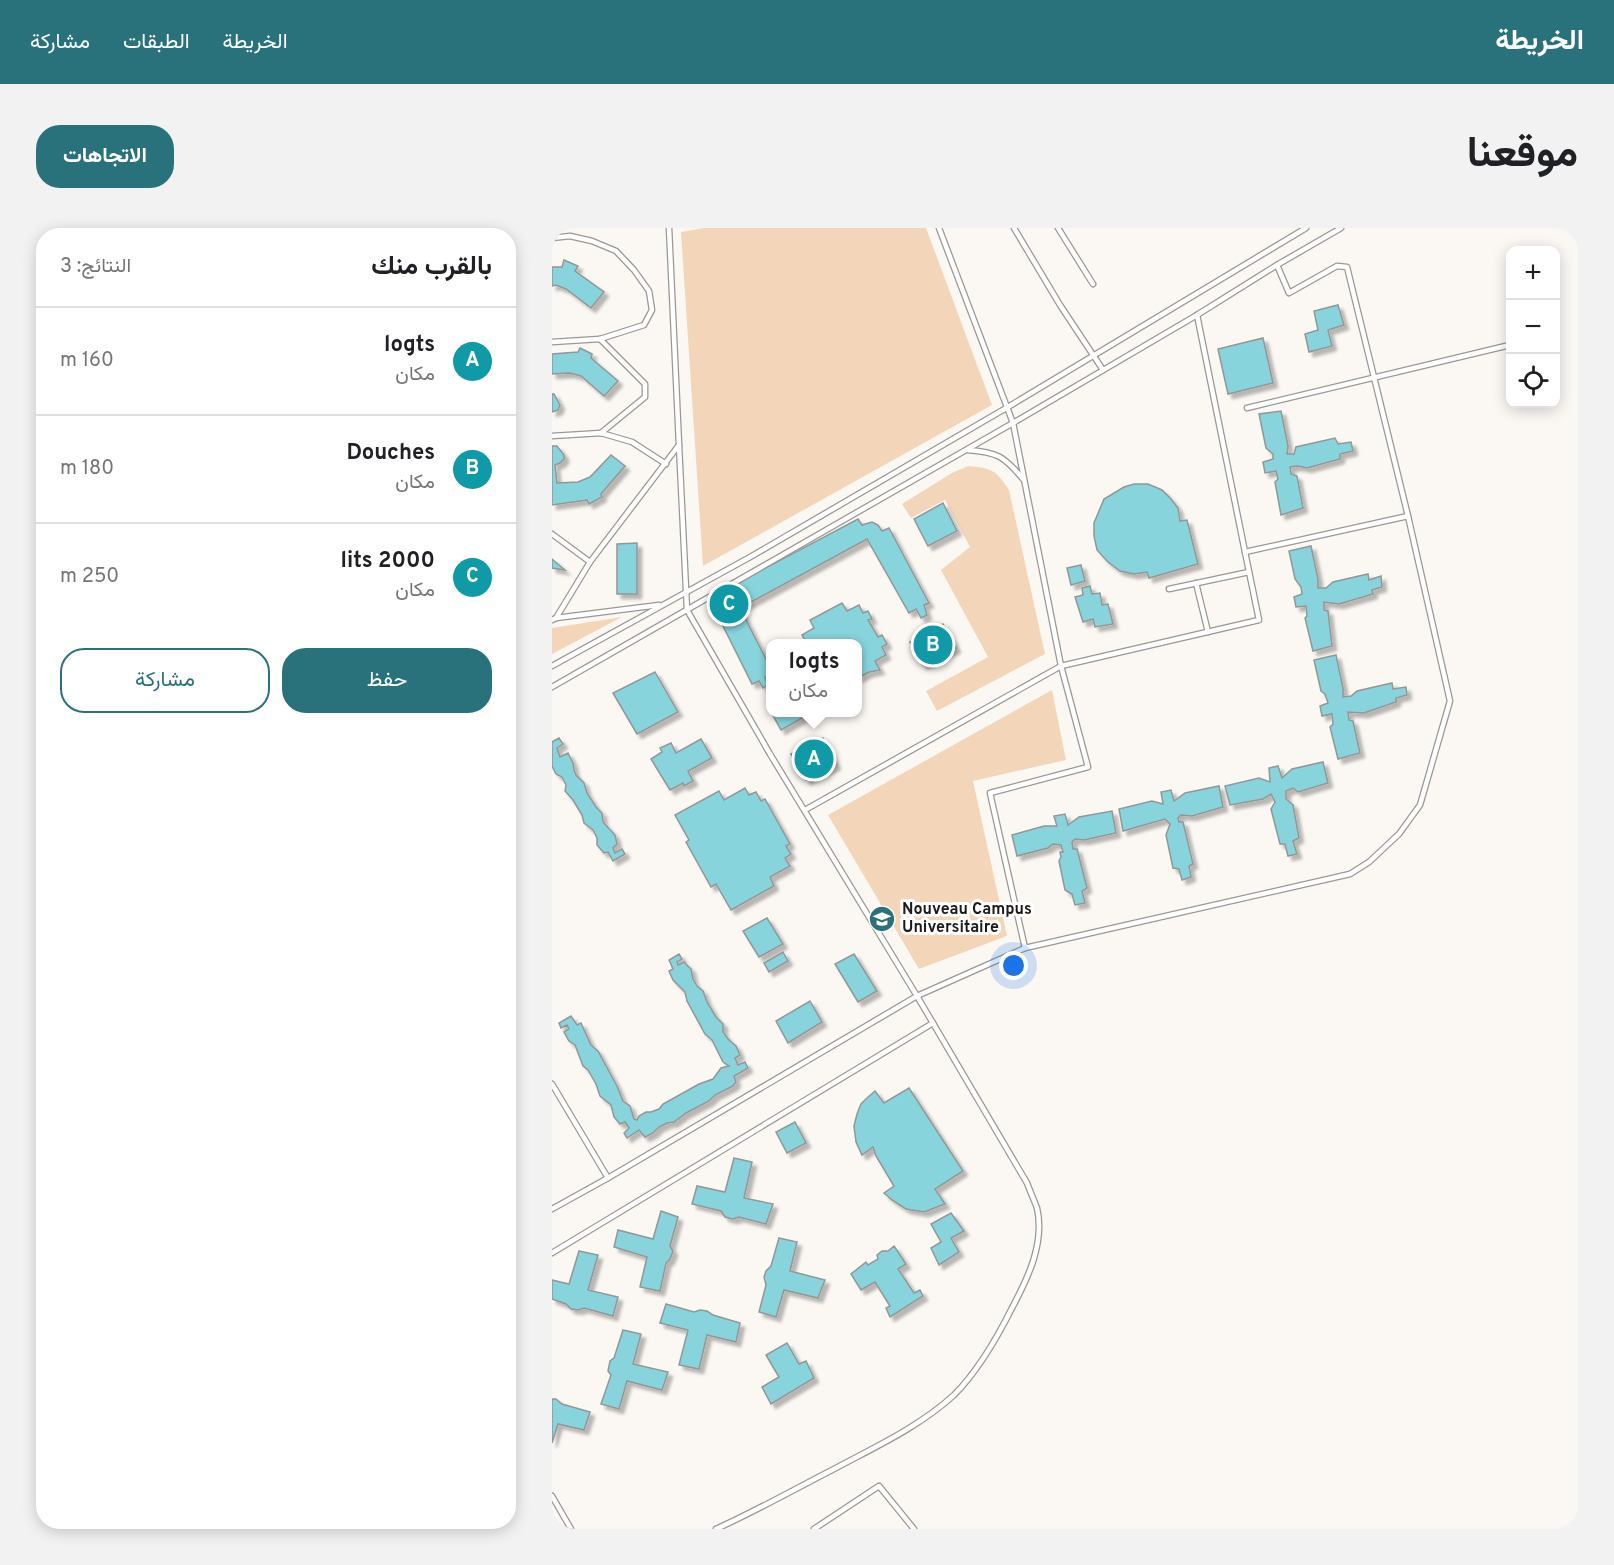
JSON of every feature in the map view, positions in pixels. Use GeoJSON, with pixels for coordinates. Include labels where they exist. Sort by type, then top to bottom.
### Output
{"type":"FeatureCollection","features":[{"type":"Feature","properties":{"kind":"lane"},"geometry":{"type":"LineString","coordinates":[[669,228],[687,610],[770,754],[1027,1183],[1036,1209],[1039,1229],[1038,1246],[1025,1284],[1008,1317],[972,1373],[955,1394],[932,1414],[896,1437],[716,1529]]}},
{"type":"Feature","properties":{"kind":"lane"},"geometry":{"type":"LineString","coordinates":[[939,228],[1013,423],[1061,666],[1088,767],[990,793],[1025,948]]}},
{"type":"Feature","properties":{"kind":"lane"},"geometry":{"type":"LineString","coordinates":[[1014,228],[1060,305],[1104,370]]}},
{"type":"Feature","properties":{"kind":"lane"},"geometry":{"type":"LineString","coordinates":[[1058,228],[1093,284]]}},
{"type":"Feature","properties":{"kind":"lane"},"geometry":{"type":"LineString","coordinates":[[552,666],[752,556],[1008,407],[1306,228]]}},
{"type":"Feature","properties":{"kind":"lane"},"geometry":{"type":"LineString","coordinates":[[552,687],[967,450],[1341,228]]}},
{"type":"Feature","properties":{"kind":"lane"},"geometry":{"type":"LineString","coordinates":[[552,238],[570,236],[592,241],[616,251],[649,291],[652,310],[644,325],[600,339],[552,342]]}},
{"type":"Feature","properties":{"kind":"lane"},"geometry":{"type":"LineString","coordinates":[[552,1209],[917,996],[1025,948],[1350,874],[1369,862],[1399,834],[1420,805],[1450,701],[1408,516],[1347,267],[1337,266],[1289,293],[1277,265]]}},
{"type":"Feature","properties":{"kind":"lane"},"geometry":{"type":"LineString","coordinates":[[805,810],[1061,666],[1259,620],[1197,315]]}},
{"type":"Feature","properties":{"kind":"lane"},"geometry":{"type":"LineString","coordinates":[[600,339],[645,384],[645,397],[601,433]]}},
{"type":"Feature","properties":{"kind":"lane"},"geometry":{"type":"LineString","coordinates":[[1247,408],[1506,346]]}},
{"type":"Feature","properties":{"kind":"lane"},"geometry":{"type":"LineString","coordinates":[[552,436],[601,433],[632,442],[666,464]]}},
{"type":"Feature","properties":{"kind":"lane"},"geometry":{"type":"LineString","coordinates":[[554,619],[590,562],[679,445]]}},
{"type":"Feature","properties":{"kind":"lane"},"geometry":{"type":"LineString","coordinates":[[967,450],[999,455],[1024,481]]}},
{"type":"Feature","properties":{"kind":"lane"},"geometry":{"type":"LineString","coordinates":[[1245,552],[1408,516]]}},
{"type":"Feature","properties":{"kind":"lane"},"geometry":{"type":"LineString","coordinates":[[552,534],[590,562]]}},
{"type":"Feature","properties":{"kind":"lane"},"geometry":{"type":"LineString","coordinates":[[1170,589],[1249,572]]}},
{"type":"Feature","properties":{"kind":"lane"},"geometry":{"type":"LineString","coordinates":[[1196,583],[1208,632]]}},
{"type":"Feature","properties":{"kind":"lane"},"geometry":{"type":"LineString","coordinates":[[554,619],[662,605]]}},
{"type":"Feature","properties":{"kind":"lane"},"geometry":{"type":"LineString","coordinates":[[552,1253],[933,1023]]}},
{"type":"Feature","properties":{"kind":"lane"},"geometry":{"type":"LineString","coordinates":[[552,1084],[608,1178]]}},
{"type":"Feature","properties":{"kind":"lane"},"geometry":{"type":"LineString","coordinates":[[813,1529],[879,1486],[914,1529]]}},
{"type":"Feature","properties":{"kind":"lane"},"geometry":{"type":"LineString","coordinates":[[552,1496],[572,1529]]}},
{"type":"Feature","properties":{"kind":"shaded area"},"geometry":{"type":"Polygon","coordinates":[[[704,228],[926,228],[992,405],[703,566],[681,232],[704,228]]]}},
{"type":"Feature","properties":{"kind":"shaded area"},"geometry":{"type":"Polygon","coordinates":[[[968,466],[993,471],[1009,490],[1045,654],[937,711],[926,691],[988,657],[941,570],[970,547],[945,500],[911,518],[902,504],[952,473],[968,466]]]}},
{"type":"Feature","properties":{"kind":"shaded area"},"geometry":{"type":"Polygon","coordinates":[[[622,617],[552,654],[552,628],[622,617]]]}},
{"type":"Feature","properties":{"kind":"shaded area"},"geometry":{"type":"Polygon","coordinates":[[[1052,690],[1066,760],[973,781],[1007,936],[919,969],[828,815],[1052,690]]]}},
{"type":"Feature","properties":{"kind":"building"},"geometry":{"type":"Polygon","coordinates":[[[564,260],[578,266],[575,271],[604,292],[591,308],[566,289],[556,285],[552,286],[552,267],[562,267],[564,260]]]}},
{"type":"Feature","properties":{"kind":"building"},"geometry":{"type":"Polygon","coordinates":[[[1338,305],[1344,325],[1328,330],[1332,346],[1309,352],[1305,334],[1318,330],[1314,311],[1338,305]]]}},
{"type":"Feature","properties":{"kind":"building"},"geometry":{"type":"Polygon","coordinates":[[[1263,338],[1273,383],[1228,394],[1218,349],[1263,338]]]}},
{"type":"Feature","properties":{"kind":"building"},"geometry":{"type":"Polygon","coordinates":[[[580,348],[592,354],[591,358],[618,381],[604,396],[581,376],[570,373],[552,374],[552,354],[578,352],[580,348]]]}},
{"type":"Feature","properties":{"kind":"building"},"geometry":{"type":"Polygon","coordinates":[[[552,394],[560,405],[558,410],[552,412],[552,394]]]}},
{"type":"Feature","properties":{"kind":"building"},"geometry":{"type":"Polygon","coordinates":[[[1281,411],[1288,446],[1287,454],[1294,454],[1296,447],[1335,438],[1338,444],[1351,442],[1353,451],[1340,454],[1340,459],[1307,468],[1290,467],[1291,474],[1297,476],[1303,508],[1281,515],[1275,482],[1278,479],[1276,471],[1265,473],[1263,462],[1273,459],[1273,454],[1266,448],[1259,414],[1281,411]]]}},
{"type":"Feature","properties":{"kind":"building"},"geometry":{"type":"Polygon","coordinates":[[[552,446],[557,446],[564,455],[564,459],[555,465],[557,483],[578,482],[590,477],[611,455],[625,466],[601,494],[602,497],[589,504],[587,500],[552,505],[552,446]]]}},
{"type":"Feature","properties":{"kind":"building"},"geometry":{"type":"Polygon","coordinates":[[[1134,484],[1148,484],[1162,490],[1171,499],[1178,508],[1180,521],[1187,520],[1198,564],[1149,578],[1147,572],[1134,574],[1120,571],[1097,550],[1094,523],[1104,499],[1134,484]]]}},
{"type":"Feature","properties":{"kind":"building"},"geometry":{"type":"Polygon","coordinates":[[[943,503],[957,531],[928,546],[914,519],[943,503]]]}},
{"type":"Feature","properties":{"kind":"building"},"geometry":{"type":"Polygon","coordinates":[[[858,519],[862,525],[872,522],[878,525],[882,531],[889,528],[929,603],[924,605],[927,615],[921,618],[916,609],[909,613],[867,539],[740,608],[766,659],[766,686],[763,688],[759,681],[752,684],[709,598],[858,519]]]}},
{"type":"Feature","properties":{"kind":"building"},"geometry":{"type":"Polygon","coordinates":[[[637,543],[637,594],[617,594],[617,544],[637,543]]]}},
{"type":"Feature","properties":{"kind":"building"},"geometry":{"type":"Polygon","coordinates":[[[1311,546],[1318,588],[1326,588],[1333,582],[1368,574],[1369,580],[1381,576],[1382,587],[1372,590],[1373,594],[1339,604],[1324,602],[1324,610],[1328,611],[1332,646],[1313,651],[1305,618],[1307,616],[1306,606],[1296,607],[1294,597],[1302,594],[1301,587],[1295,579],[1289,551],[1311,546]]]}},
{"type":"Feature","properties":{"kind":"building"},"geometry":{"type":"Polygon","coordinates":[[[552,559],[565,570],[552,568],[552,559]]]}},
{"type":"Feature","properties":{"kind":"building"},"geometry":{"type":"Polygon","coordinates":[[[1081,565],[1085,581],[1071,585],[1067,568],[1081,565]]]}},
{"type":"Feature","properties":{"kind":"building"},"geometry":{"type":"Polygon","coordinates":[[[1090,586],[1092,594],[1100,593],[1102,605],[1108,604],[1113,624],[1095,627],[1093,619],[1083,622],[1075,597],[1083,595],[1082,588],[1090,586]]]}},
{"type":"Feature","properties":{"kind":"building"},"geometry":{"type":"Polygon","coordinates":[[[842,603],[847,611],[859,605],[863,613],[868,611],[872,619],[868,620],[878,637],[882,635],[887,644],[882,647],[886,655],[875,661],[880,670],[862,676],[862,639],[804,639],[802,635],[814,628],[810,620],[842,603]]]}},
{"type":"Feature","properties":{"kind":"building"},"geometry":{"type":"Polygon","coordinates":[[[943,624],[956,648],[923,665],[910,642],[943,624]]]}},
{"type":"Feature","properties":{"kind":"building"},"geometry":{"type":"Polygon","coordinates":[[[1336,655],[1343,697],[1351,696],[1357,691],[1392,683],[1393,689],[1406,687],[1407,695],[1396,698],[1396,702],[1364,713],[1348,712],[1349,720],[1353,721],[1360,753],[1338,759],[1330,727],[1333,724],[1332,714],[1322,716],[1320,706],[1328,703],[1325,694],[1321,691],[1314,660],[1336,655]]]}},
{"type":"Feature","properties":{"kind":"building"},"geometry":{"type":"Polygon","coordinates":[[[655,672],[678,712],[637,734],[613,693],[655,672]]]}},
{"type":"Feature","properties":{"kind":"building"},"geometry":{"type":"Polygon","coordinates":[[[774,717],[804,717],[781,730],[774,717]]]}},
{"type":"Feature","properties":{"kind":"building"},"geometry":{"type":"Polygon","coordinates":[[[559,738],[563,744],[557,748],[560,757],[568,753],[576,775],[584,783],[587,793],[602,813],[603,822],[615,835],[617,844],[613,848],[615,853],[622,849],[625,854],[613,861],[608,852],[604,853],[597,845],[597,838],[593,830],[584,823],[582,815],[565,791],[566,785],[562,777],[556,774],[552,766],[552,742],[559,738]]]}},
{"type":"Feature","properties":{"kind":"building"},"geometry":{"type":"Polygon","coordinates":[[[823,738],[836,765],[806,780],[791,754],[823,738]]]}},
{"type":"Feature","properties":{"kind":"building"},"geometry":{"type":"Polygon","coordinates":[[[701,739],[712,758],[688,771],[693,781],[670,790],[651,759],[662,752],[660,748],[671,743],[676,753],[701,739]]]}},
{"type":"Feature","properties":{"kind":"building"},"geometry":{"type":"Polygon","coordinates":[[[1323,762],[1328,783],[1298,792],[1293,788],[1286,791],[1286,799],[1293,805],[1299,838],[1293,841],[1297,854],[1288,856],[1285,844],[1280,844],[1271,809],[1275,802],[1271,794],[1263,799],[1230,805],[1225,786],[1259,778],[1270,782],[1269,768],[1278,766],[1282,778],[1292,769],[1323,762]]]}},
{"type":"Feature","properties":{"kind":"building"},"geometry":{"type":"Polygon","coordinates":[[[1219,786],[1223,807],[1192,816],[1181,815],[1178,818],[1179,822],[1183,822],[1193,864],[1189,866],[1191,877],[1182,880],[1179,869],[1173,868],[1166,835],[1170,824],[1165,819],[1123,831],[1119,809],[1152,801],[1163,804],[1161,792],[1171,790],[1174,801],[1185,793],[1219,786]]]}},
{"type":"Feature","properties":{"kind":"building"},"geometry":{"type":"Polygon","coordinates":[[[745,788],[749,795],[756,792],[761,801],[765,799],[790,844],[786,846],[791,854],[785,858],[790,866],[770,877],[774,886],[731,910],[716,884],[711,887],[686,842],[689,840],[675,815],[719,791],[724,800],[745,788]]]}},
{"type":"Feature","properties":{"kind":"building"},"geometry":{"type":"Polygon","coordinates":[[[1112,811],[1116,833],[1084,840],[1075,839],[1072,842],[1073,849],[1077,849],[1087,888],[1082,891],[1085,903],[1075,905],[1072,894],[1065,890],[1059,861],[1060,852],[1063,852],[1061,845],[1053,844],[1048,848],[1017,856],[1012,835],[1044,826],[1057,826],[1054,816],[1065,814],[1068,825],[1079,817],[1112,811]]]}},
{"type":"Feature","properties":{"kind":"building"},"geometry":{"type":"Polygon","coordinates":[[[767,918],[783,944],[759,957],[743,931],[767,918]]]}},
{"type":"Feature","properties":{"kind":"building"},"geometry":{"type":"Polygon","coordinates":[[[783,952],[788,961],[769,972],[764,963],[783,952]]]}},
{"type":"Feature","properties":{"kind":"building"},"geometry":{"type":"Polygon","coordinates":[[[679,954],[682,959],[677,962],[678,965],[684,962],[691,969],[697,986],[703,991],[716,1017],[723,1024],[723,1032],[736,1046],[740,1055],[735,1058],[738,1065],[745,1062],[748,1068],[734,1076],[736,1082],[733,1086],[674,1122],[659,1127],[645,1137],[639,1130],[627,1138],[624,1133],[629,1128],[625,1122],[620,1124],[614,1117],[611,1105],[600,1096],[596,1084],[583,1066],[575,1045],[569,1041],[564,1032],[569,1029],[567,1025],[561,1028],[559,1023],[571,1016],[577,1025],[581,1023],[591,1045],[598,1051],[617,1086],[623,1101],[630,1106],[634,1119],[637,1120],[646,1112],[659,1109],[663,1104],[699,1084],[713,1079],[721,1068],[729,1066],[723,1062],[712,1040],[705,1034],[687,1001],[685,992],[673,980],[669,971],[673,969],[669,960],[679,954]]]}},
{"type":"Feature","properties":{"kind":"building"},"geometry":{"type":"Polygon","coordinates":[[[854,954],[877,991],[858,1002],[835,964],[854,954]]]}},
{"type":"Feature","properties":{"kind":"building"},"geometry":{"type":"Polygon","coordinates":[[[810,1001],[822,1022],[788,1043],[776,1021],[810,1001]]]}},
{"type":"Feature","properties":{"kind":"building"},"geometry":{"type":"Polygon","coordinates":[[[909,1088],[963,1171],[935,1189],[945,1204],[924,1212],[906,1209],[884,1193],[894,1186],[873,1147],[862,1155],[856,1142],[854,1126],[861,1104],[875,1091],[884,1103],[909,1088]]]}},
{"type":"Feature","properties":{"kind":"building"},"geometry":{"type":"Polygon","coordinates":[[[795,1122],[806,1143],[787,1153],[776,1132],[795,1122]]]}},
{"type":"Feature","properties":{"kind":"building"},"geometry":{"type":"Polygon","coordinates":[[[734,1158],[752,1162],[744,1198],[773,1204],[766,1224],[739,1217],[733,1219],[725,1217],[721,1211],[692,1204],[697,1186],[725,1192],[734,1158]]]}},
{"type":"Feature","properties":{"kind":"building"},"geometry":{"type":"Polygon","coordinates":[[[661,1211],[678,1217],[670,1246],[673,1251],[666,1263],[660,1291],[640,1287],[647,1257],[614,1247],[618,1230],[653,1239],[661,1211]]]}},
{"type":"Feature","properties":{"kind":"building"},"geometry":{"type":"Polygon","coordinates":[[[951,1213],[964,1231],[951,1238],[959,1252],[939,1265],[931,1248],[941,1242],[931,1224],[951,1213]]]}},
{"type":"Feature","properties":{"kind":"building"},"geometry":{"type":"Polygon","coordinates":[[[779,1238],[797,1242],[790,1271],[825,1280],[818,1298],[784,1290],[776,1317],[759,1312],[766,1285],[764,1277],[771,1266],[779,1238]]]}},
{"type":"Feature","properties":{"kind":"building"},"geometry":{"type":"Polygon","coordinates":[[[894,1246],[906,1264],[898,1269],[914,1293],[920,1290],[923,1296],[890,1317],[886,1308],[890,1306],[875,1282],[861,1290],[851,1274],[866,1262],[868,1265],[878,1259],[877,1255],[882,1251],[888,1251],[894,1246]]]}},
{"type":"Feature","properties":{"kind":"building"},"geometry":{"type":"Polygon","coordinates":[[[579,1251],[598,1255],[588,1290],[618,1297],[613,1316],[584,1308],[571,1309],[566,1304],[552,1299],[552,1280],[569,1284],[579,1251]]]}},
{"type":"Feature","properties":{"kind":"building"},"geometry":{"type":"Polygon","coordinates":[[[666,1304],[694,1312],[707,1311],[740,1323],[736,1342],[707,1335],[699,1369],[679,1365],[688,1330],[660,1323],[666,1304]]]}},
{"type":"Feature","properties":{"kind":"building"},"geometry":{"type":"Polygon","coordinates":[[[623,1330],[641,1334],[633,1364],[668,1372],[662,1390],[627,1381],[619,1409],[601,1404],[611,1375],[608,1371],[610,1361],[614,1358],[623,1330]]]}},
{"type":"Feature","properties":{"kind":"building"},"geometry":{"type":"Polygon","coordinates":[[[787,1343],[799,1364],[806,1361],[814,1378],[771,1404],[762,1387],[779,1377],[766,1355],[787,1343]]]}},
{"type":"Feature","properties":{"kind":"building"},"geometry":{"type":"Polygon","coordinates":[[[552,1399],[590,1412],[584,1430],[558,1424],[552,1443],[552,1399]]]}},
{"type":"Feature","properties":{"kind":"place","name":"2000 lits"},"geometry":{"type":"Point","coordinates":[729,604]}},
{"type":"Feature","properties":{"kind":"place","name":"Douches"},"geometry":{"type":"Point","coordinates":[933,645]}},
{"type":"Feature","properties":{"kind":"place","name":"logts"},"geometry":{"type":"Point","coordinates":[814,759]}},
{"type":"Feature","properties":{"kind":"place","name":"Nouveau Campus Universitaire"},"geometry":{"type":"Point","coordinates":[882,919]}}]}
